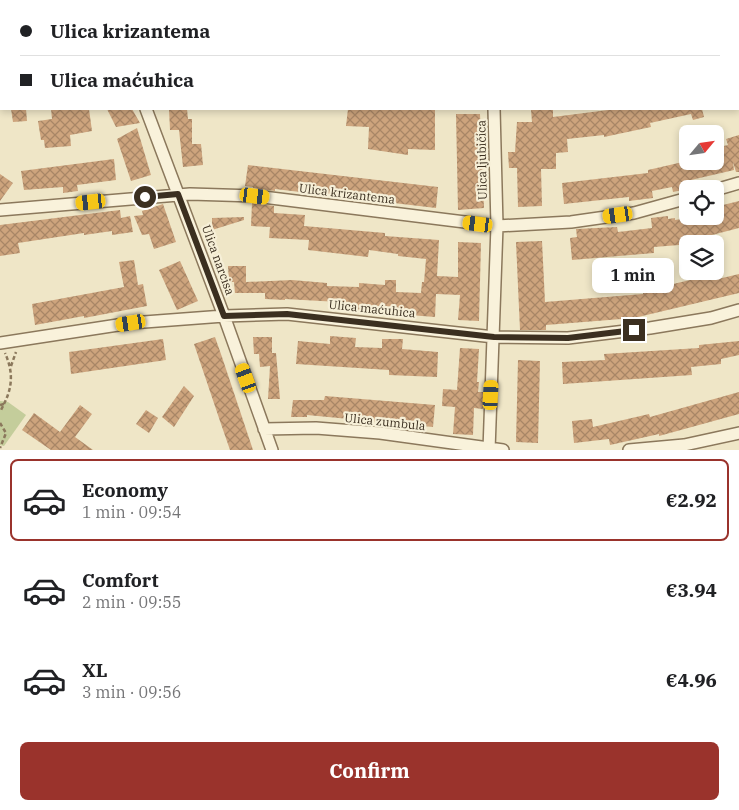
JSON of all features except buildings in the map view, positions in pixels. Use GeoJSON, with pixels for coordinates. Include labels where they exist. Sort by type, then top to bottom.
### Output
{"type":"FeatureCollection","features":[{"type":"Feature","properties":{"kind":"street","name":"Ulica narcisa"},"geometry":{"type":"LineString","coordinates":[[146,110],[272,450]]}},
{"type":"Feature","properties":{"kind":"street","name":"Ulica ljubičica"},"geometry":{"type":"LineString","coordinates":[[489,449],[497,226],[494,110]]}},
{"type":"Feature","properties":{"kind":"street"},"geometry":{"type":"LineString","coordinates":[[724,187],[739,183]]}},
{"type":"Feature","properties":{"kind":"street","name":"Ulica krizantema"},"geometry":{"type":"LineString","coordinates":[[0,210],[178,194],[255,196],[497,226],[571,222],[634,213],[679,200]]}},
{"type":"Feature","properties":{"kind":"street","name":"Ulica maćuhica"},"geometry":{"type":"LineString","coordinates":[[1,346],[131,323],[224,316],[287,314],[494,337],[568,338],[711,318],[739,310]]}},
{"type":"Feature","properties":{"kind":"street","name":"Ulica zumbula"},"geometry":{"type":"LineString","coordinates":[[264,429],[316,428],[380,433],[503,450]]}},
{"type":"Feature","properties":{"kind":"street"},"geometry":{"type":"LineString","coordinates":[[629,450],[684,445],[739,433]]}},
{"type":"Feature","properties":{"kind":"path"},"geometry":{"type":"LineString","coordinates":[[0,412],[2,404],[8,396],[11,383],[11,367],[1,346]]}},
{"type":"Feature","properties":{"kind":"path"},"geometry":{"type":"LineString","coordinates":[[0,423],[6,433],[0,448]]}},
{"type":"Feature","properties":{"kind":"green space"},"geometry":{"type":"Polygon","coordinates":[[[0,401],[8,402],[26,415],[4,446],[0,445],[0,401]]]}},
{"type":"Feature","properties":{"kind":"route"},"geometry":{"type":"LineString","coordinates":[[145,197],[178,194],[224,316],[287,314],[494,337],[568,338],[634,330]]}}]}
